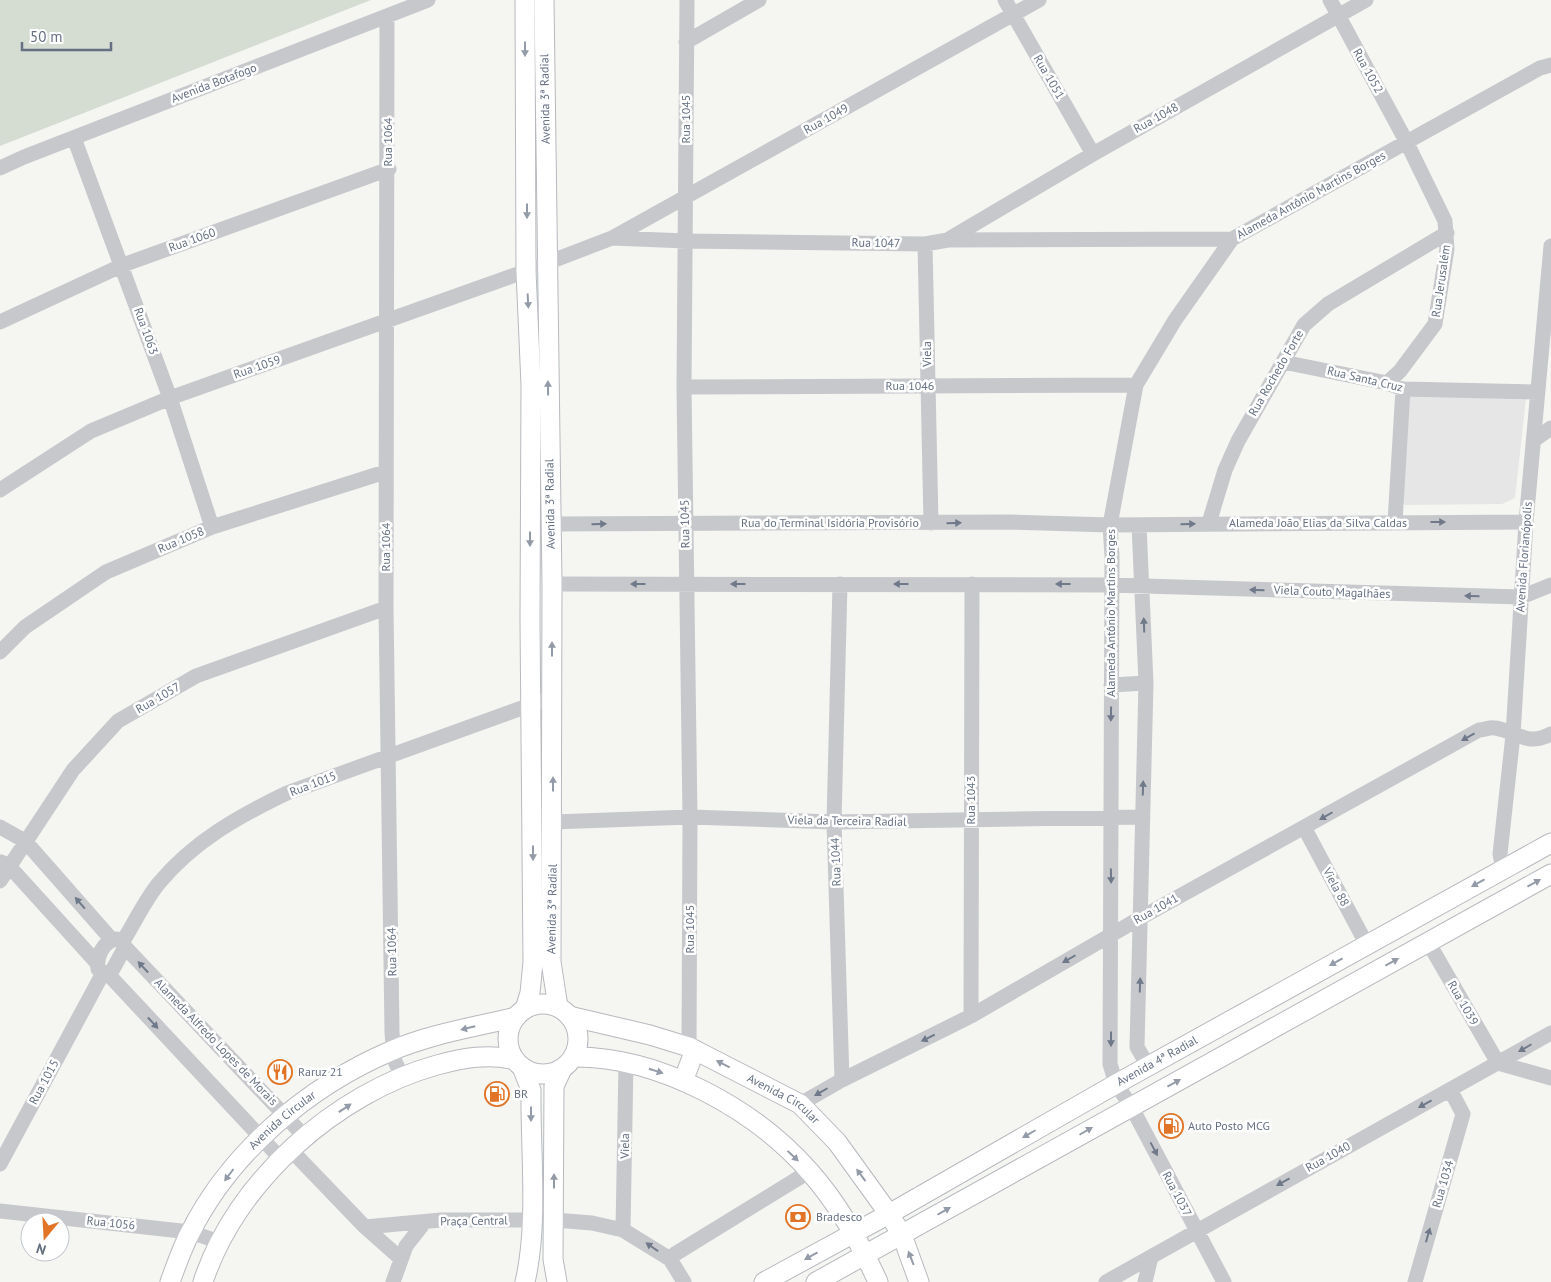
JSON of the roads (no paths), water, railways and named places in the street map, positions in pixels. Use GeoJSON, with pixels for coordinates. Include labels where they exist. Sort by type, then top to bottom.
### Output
{"type":"FeatureCollection","features":[{"type":"Feature","properties":{"kind":"main road","name":"Avenida 3ª Radial"},"geometry":{"type":"LineString","coordinates":[[520,1013],[530,993],[533,962],[530,621],[531,385],[526,271],[525,0]]}},
{"type":"Feature","properties":{"kind":"main road","name":"Avenida 3ª Radial"},"geometry":{"type":"LineString","coordinates":[[544,0],[546,264],[552,584],[553,822],[551,962],[564,1011]]}},
{"type":"Feature","properties":{"kind":"main road"},"geometry":{"type":"LineString","coordinates":[[531,385],[538,421],[539,516],[543,522],[551,524]]}},
{"type":"Feature","properties":{"kind":"main road"},"geometry":{"type":"LineString","coordinates":[[530,621],[538,590],[552,584]]}},
{"type":"Feature","properties":{"kind":"main road","name":"Avenida 4ª Radial"},"geometry":{"type":"LineString","coordinates":[[764,1282],[889,1214],[1148,1066],[1551,842]]}},
{"type":"Feature","properties":{"kind":"main road"},"geometry":{"type":"LineString","coordinates":[[816,1282],[1551,874]]}},
{"type":"Feature","properties":{"kind":"main road"},"geometry":{"type":"LineString","coordinates":[[525,1282],[532,1220],[531,1090],[508,1039],[511,1024],[520,1013],[541,1004],[564,1011],[575,1023],[578,1037],[568,1063],[554,1086],[553,1259],[557,1282]]}},
{"type":"Feature","properties":{"kind":"main road","name":"Avenida Circular"},"geometry":{"type":"LineString","coordinates":[[564,1011],[692,1049],[800,1104],[837,1142],[889,1214],[902,1235],[919,1282]]}},
{"type":"Feature","properties":{"kind":"main road","name":"Avenida Circular"},"geometry":{"type":"LineString","coordinates":[[170,1282],[190,1232],[234,1169],[261,1138],[286,1115],[337,1077],[393,1050],[520,1013]]}},
{"type":"Feature","properties":{"kind":"main road"},"geometry":{"type":"LineString","coordinates":[[683,1081],[692,1049]]}},
{"type":"Feature","properties":{"kind":"main road"},"geometry":{"type":"LineString","coordinates":[[203,1282],[220,1242],[251,1194],[305,1137],[353,1103],[402,1077],[427,1068],[476,1057],[493,1056],[542,1074],[568,1063],[626,1062],[683,1081],[726,1104],[765,1130],[810,1171],[854,1232],[878,1282]]}},
{"type":"Feature","properties":{"kind":"street","name":"Avenida Botafogo"},"geometry":{"type":"LineString","coordinates":[[0,168],[428,0]]}},
{"type":"Feature","properties":{"kind":"street","name":"Rua 1045"},"geometry":{"type":"LineString","coordinates":[[687,0],[684,387],[692,1049]]}},
{"type":"Feature","properties":{"kind":"street"},"geometry":{"type":"LineString","coordinates":[[686,42],[759,0]]}},
{"type":"Feature","properties":{"kind":"street","name":"Rua 1051"},"geometry":{"type":"LineString","coordinates":[[1004,0],[1093,154]]}},
{"type":"Feature","properties":{"kind":"street","name":"Rua 1049"},"geometry":{"type":"LineString","coordinates":[[612,238],[1039,0]]}},
{"type":"Feature","properties":{"kind":"street","name":"Rua 1052"},"geometry":{"type":"LineString","coordinates":[[1330,0],[1406,141]]}},
{"type":"Feature","properties":{"kind":"street","name":"Rua 1048"},"geometry":{"type":"LineString","coordinates":[[948,240],[1093,154],[1366,0]]}},
{"type":"Feature","properties":{"kind":"street","name":"Rua 1064"},"geometry":{"type":"LineString","coordinates":[[387,16],[389,169],[385,322],[386,608],[393,1050],[402,1077]]}},
{"type":"Feature","properties":{"kind":"street","name":"Alameda Antônio Martins Borges"},"geometry":{"type":"LineString","coordinates":[[1131,1106],[1116,1084],[1110,1064],[1112,585],[1110,525],[1136,385],[1176,320],[1232,239],[1406,141],[1540,68],[1551,65]]}},
{"type":"Feature","properties":{"kind":"street","name":"Rua 1063"},"geometry":{"type":"LineString","coordinates":[[74,138],[123,265],[170,398],[212,527]]}},
{"type":"Feature","properties":{"kind":"street","name":"Rua Jerusalém"},"geometry":{"type":"LineString","coordinates":[[1387,383],[1400,370],[1435,324],[1447,249],[1447,233],[1444,221],[1406,141]]}},
{"type":"Feature","properties":{"kind":"street","name":"Rua 1060"},"geometry":{"type":"LineString","coordinates":[[0,322],[123,265],[389,169]]}},
{"type":"Feature","properties":{"kind":"street","name":"Rua Rochedo Forte"},"geometry":{"type":"LineString","coordinates":[[1209,523],[1226,470],[1238,441],[1304,325],[1315,313],[1447,233]]}},
{"type":"Feature","properties":{"kind":"street","name":"Rua 1047"},"geometry":{"type":"LineString","coordinates":[[526,271],[612,238],[686,241],[925,244],[948,240],[1232,239]]}},
{"type":"Feature","properties":{"kind":"street","name":"Viela"},"geometry":{"type":"LineString","coordinates":[[925,244],[931,523]]}},
{"type":"Feature","properties":{"kind":"street","name":"Avenida Florianópolis"},"geometry":{"type":"LineString","coordinates":[[1503,869],[1500,854],[1513,735],[1526,522],[1551,246]]}},
{"type":"Feature","properties":{"kind":"street","name":"Rua 1059"},"geometry":{"type":"LineString","coordinates":[[0,490],[91,431],[170,398],[526,271]]}},
{"type":"Feature","properties":{"kind":"street","name":"Rua Santa Cruz"},"geometry":{"type":"LineString","coordinates":[[1284,362],[1387,383],[1403,389],[1538,397]]}},
{"type":"Feature","properties":{"kind":"street","name":"Rua 1046"},"geometry":{"type":"LineString","coordinates":[[684,387],[1136,385]]}},
{"type":"Feature","properties":{"kind":"street"},"geometry":{"type":"LineString","coordinates":[[1395,522],[1403,389]]}},
{"type":"Feature","properties":{"kind":"street"},"geometry":{"type":"LineString","coordinates":[[1538,397],[1551,413]]}},
{"type":"Feature","properties":{"kind":"street"},"geometry":{"type":"LineString","coordinates":[[1534,440],[1551,428]]}},
{"type":"Feature","properties":{"kind":"street","name":"Rua 1058"},"geometry":{"type":"LineString","coordinates":[[0,652],[25,627],[106,572],[212,527],[385,472]]}},
{"type":"Feature","properties":{"kind":"street","name":"Alameda João Elias da Silva Caldas"},"geometry":{"type":"LineString","coordinates":[[1110,525],[1526,522]]}},
{"type":"Feature","properties":{"kind":"street","name":"Rua do Terminal Isidória Provisório"},"geometry":{"type":"LineString","coordinates":[[551,524],[931,523],[1110,525]]}},
{"type":"Feature","properties":{"kind":"street"},"geometry":{"type":"LineString","coordinates":[[1139,525],[1146,683],[1138,1047],[1148,1066]]}},
{"type":"Feature","properties":{"kind":"street"},"geometry":{"type":"LineString","coordinates":[[552,584],[972,584],[1143,587]]}},
{"type":"Feature","properties":{"kind":"street","name":"Rua 1044"},"geometry":{"type":"LineString","coordinates":[[840,584],[834,822],[842,1080]]}},
{"type":"Feature","properties":{"kind":"street","name":"Rua 1043"},"geometry":{"type":"LineString","coordinates":[[971,1016],[972,584]]}},
{"type":"Feature","properties":{"kind":"street"},"geometry":{"type":"LineString","coordinates":[[1521,598],[1551,585]]}},
{"type":"Feature","properties":{"kind":"street","name":"Viela Couto Magalhães"},"geometry":{"type":"LineString","coordinates":[[1143,587],[1521,598]]}},
{"type":"Feature","properties":{"kind":"street","name":"Rua 1057"},"geometry":{"type":"LineString","coordinates":[[0,881],[4,863],[25,841],[73,770],[118,721],[196,676],[386,608]]}},
{"type":"Feature","properties":{"kind":"street"},"geometry":{"type":"LineString","coordinates":[[1111,685],[1146,683]]}},
{"type":"Feature","properties":{"kind":"street","name":"Rua 1015"},"geometry":{"type":"LineString","coordinates":[[0,1164],[103,970],[102,948],[120,943],[158,884],[184,856],[218,829],[287,793],[552,697]]}},
{"type":"Feature","properties":{"kind":"street","name":"Rua 1041"},"geometry":{"type":"LineString","coordinates":[[800,1104],[842,1080],[971,1016],[1142,917],[1305,829],[1479,730],[1494,728],[1527,739],[1546,736]]}},
{"type":"Feature","properties":{"kind":"street"},"geometry":{"type":"LineString","coordinates":[[1510,763],[1546,736]]}},
{"type":"Feature","properties":{"kind":"street","name":"Viela da Terceira Radial"},"geometry":{"type":"LineString","coordinates":[[553,822],[690,817],[834,822],[1142,817]]}},
{"type":"Feature","properties":{"kind":"street","name":"Alameda Alfredo Lopes de Morais"},"geometry":{"type":"LineString","coordinates":[[0,827],[25,841],[305,1137]]}},
{"type":"Feature","properties":{"kind":"street","name":"Viela 88"},"geometry":{"type":"LineString","coordinates":[[1305,829],[1367,945]]}},
{"type":"Feature","properties":{"kind":"street"},"geometry":{"type":"LineString","coordinates":[[4,863],[261,1138],[286,1155],[400,1258]]}},
{"type":"Feature","properties":{"kind":"street","name":"Rua 1039"},"geometry":{"type":"LineString","coordinates":[[1428,942],[1498,1063]]}},
{"type":"Feature","properties":{"kind":"street","name":"Rua 1040"},"geometry":{"type":"LineString","coordinates":[[1106,1282],[1551,1033]]}},
{"type":"Feature","properties":{"kind":"street","name":"Viela"},"geometry":{"type":"LineString","coordinates":[[623,1230],[626,1062]]}},
{"type":"Feature","properties":{"kind":"street"},"geometry":{"type":"LineString","coordinates":[[1498,1063],[1551,1078]]}},
{"type":"Feature","properties":{"kind":"street","name":"Rua 1034"},"geometry":{"type":"LineString","coordinates":[[1415,1282],[1463,1114],[1453,1095],[1446,1092]]}},
{"type":"Feature","properties":{"kind":"street","name":"Rua 1037"},"geometry":{"type":"LineString","coordinates":[[1131,1106],[1224,1282]]}},
{"type":"Feature","properties":{"kind":"street"},"geometry":{"type":"LineString","coordinates":[[670,1259],[674,1254],[810,1171]]}},
{"type":"Feature","properties":{"kind":"street","name":"Rua 1056"},"geometry":{"type":"LineString","coordinates":[[0,1211],[190,1232],[220,1242]]}},
{"type":"Feature","properties":{"kind":"street","name":"Praça Central"},"geometry":{"type":"LineString","coordinates":[[393,1282],[400,1258],[412,1236],[424,1223],[441,1220],[532,1220]]}},
{"type":"Feature","properties":{"kind":"street"},"geometry":{"type":"LineString","coordinates":[[554,1220],[592,1223],[623,1230],[670,1259],[684,1282]]}},
{"type":"Feature","properties":{"kind":"street"},"geometry":{"type":"LineString","coordinates":[[365,1227],[424,1223]]}},
{"type":"Feature","properties":{"kind":"street"},"geometry":{"type":"LineString","coordinates":[[1144,1282],[1151,1258]]}},
{"type":"Feature","properties":{"kind":"place","name":"Raruz 21"},"geometry":{"type":"Point","coordinates":[280,1072]}},
{"type":"Feature","properties":{"kind":"place","name":"BR"},"geometry":{"type":"Point","coordinates":[497,1094]}},
{"type":"Feature","properties":{"kind":"place","name":"Auto Posto MCG"},"geometry":{"type":"Point","coordinates":[1171,1126]}},
{"type":"Feature","properties":{"kind":"place","name":"Bradesco"},"geometry":{"type":"Point","coordinates":[798,1217]}}]}
